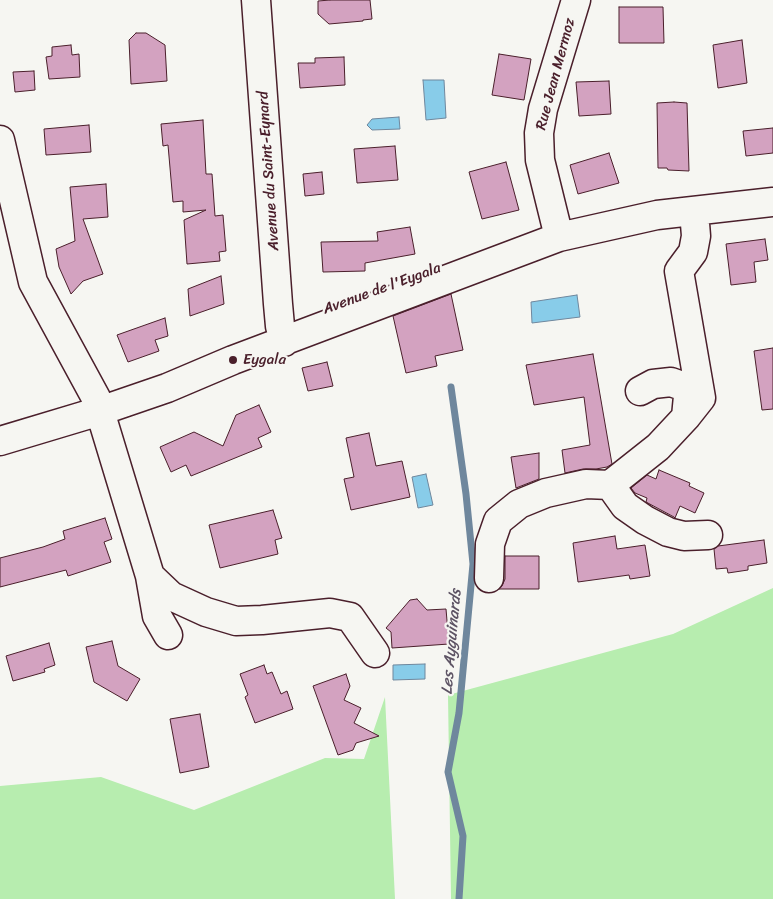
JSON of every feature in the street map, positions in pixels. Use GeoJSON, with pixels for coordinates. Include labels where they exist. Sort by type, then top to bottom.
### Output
{"type":"FeatureCollection","features":[{"type":"Feature","properties":{"kind":"street","name":"Avenue du Saint-Eynard"},"geometry":{"type":"LineString","coordinates":[[256,0],[282,334]]}},
{"type":"Feature","properties":{"kind":"street","name":"Rue Jean Mermoz"},"geometry":{"type":"LineString","coordinates":[[557,231],[540,160],[539,133],[543,109],[576,0]]}},
{"type":"Feature","properties":{"kind":"street"},"geometry":{"type":"LineString","coordinates":[[0,140],[34,282],[98,405],[150,576],[158,616],[168,635]]}},
{"type":"Feature","properties":{"kind":"street","name":"Avenue de l'Eygala"},"geometry":{"type":"LineString","coordinates":[[0,441],[98,405],[172,371],[282,334],[557,231],[594,215],[708,197],[773,191]]}},
{"type":"Feature","properties":{"kind":"street","name":"Avenue de l'Eygala"},"geometry":{"type":"LineString","coordinates":[[557,231],[657,215],[773,202]]}},
{"type":"Feature","properties":{"kind":"street"},"geometry":{"type":"LineString","coordinates":[[489,578],[490,544],[498,521],[519,504],[546,493],[586,484],[610,485],[658,447],[701,398],[679,271],[693,252],[696,236],[694,211]]}},
{"type":"Feature","properties":{"kind":"street"},"geometry":{"type":"LineString","coordinates":[[640,390],[653,384],[671,382],[685,387],[688,396],[686,417]]}},
{"type":"Feature","properties":{"kind":"street","name":"Avenue de l'Eygala"},"geometry":{"type":"LineString","coordinates":[[0,427],[98,405]]}},
{"type":"Feature","properties":{"kind":"street"},"geometry":{"type":"LineString","coordinates":[[610,485],[625,506],[645,520],[668,532],[684,536],[708,535]]}},
{"type":"Feature","properties":{"kind":"street"},"geometry":{"type":"LineString","coordinates":[[150,576],[171,596],[206,612],[236,621],[330,613],[350,617],[375,653]]}},
{"type":"Feature","properties":{"kind":"green space"},"geometry":{"type":"Polygon","coordinates":[[[773,588],[773,899],[451,899],[448,695],[673,634],[773,588]]]}},
{"type":"Feature","properties":{"kind":"green space"},"geometry":{"type":"Polygon","coordinates":[[[385,697],[395,899],[0,899],[0,786],[101,777],[194,810],[325,758],[364,759],[385,697]]]}},
{"type":"Feature","properties":{"kind":"water"},"geometry":{"type":"Polygon","coordinates":[[[423,80],[444,80],[446,118],[426,120],[423,80]]]}},
{"type":"Feature","properties":{"kind":"water"},"geometry":{"type":"Polygon","coordinates":[[[399,117],[400,129],[372,130],[367,125],[372,119],[399,117]]]}},
{"type":"Feature","properties":{"kind":"water"},"geometry":{"type":"Polygon","coordinates":[[[577,295],[580,317],[532,323],[531,302],[577,295]]]}},
{"type":"Feature","properties":{"kind":"water"},"geometry":{"type":"Polygon","coordinates":[[[426,474],[433,505],[418,508],[412,477],[426,474]]]}},
{"type":"Feature","properties":{"kind":"water"},"geometry":{"type":"Polygon","coordinates":[[[425,664],[425,679],[393,680],[393,665],[425,664]]]}},
{"type":"Feature","properties":{"kind":"building"},"geometry":{"type":"Polygon","coordinates":[[[370,0],[372,19],[329,24],[318,14],[318,1],[370,0]]]}},
{"type":"Feature","properties":{"kind":"building"},"geometry":{"type":"Polygon","coordinates":[[[619,7],[663,7],[664,43],[619,43],[619,7]]]}},
{"type":"Feature","properties":{"kind":"building"},"geometry":{"type":"Polygon","coordinates":[[[136,33],[146,33],[165,45],[167,81],[131,84],[129,40],[136,33]]]}},
{"type":"Feature","properties":{"kind":"building"},"geometry":{"type":"Polygon","coordinates":[[[742,40],[747,83],[718,88],[713,45],[742,40]]]}},
{"type":"Feature","properties":{"kind":"building"},"geometry":{"type":"Polygon","coordinates":[[[71,45],[72,55],[79,54],[80,77],[49,79],[46,57],[52,56],[52,47],[71,45]]]}},
{"type":"Feature","properties":{"kind":"building"},"geometry":{"type":"Polygon","coordinates":[[[499,54],[531,59],[524,100],[492,95],[499,54]]]}},
{"type":"Feature","properties":{"kind":"building"},"geometry":{"type":"Polygon","coordinates":[[[344,57],[345,85],[300,88],[298,63],[315,63],[315,58],[344,57]]]}},
{"type":"Feature","properties":{"kind":"building"},"geometry":{"type":"Polygon","coordinates":[[[34,71],[35,90],[15,92],[13,72],[34,71]]]}},
{"type":"Feature","properties":{"kind":"building"},"geometry":{"type":"Polygon","coordinates":[[[609,81],[611,114],[579,116],[576,82],[609,81]]]}},
{"type":"Feature","properties":{"kind":"building"},"geometry":{"type":"Polygon","coordinates":[[[657,103],[687,103],[689,171],[658,168],[657,103]]]}},
{"type":"Feature","properties":{"kind":"building"},"geometry":{"type":"Polygon","coordinates":[[[203,120],[206,174],[212,174],[215,216],[223,215],[226,251],[219,252],[220,261],[187,264],[184,220],[206,210],[183,212],[183,201],[173,202],[168,145],[163,146],[161,124],[203,120]]]}},
{"type":"Feature","properties":{"kind":"building"},"geometry":{"type":"Polygon","coordinates":[[[89,125],[91,152],[46,155],[44,129],[89,125]]]}},
{"type":"Feature","properties":{"kind":"building"},"geometry":{"type":"Polygon","coordinates":[[[773,128],[773,153],[746,156],[743,131],[773,128]]]}},
{"type":"Feature","properties":{"kind":"building"},"geometry":{"type":"Polygon","coordinates":[[[395,146],[398,180],[357,183],[354,149],[395,146]]]}},
{"type":"Feature","properties":{"kind":"building"},"geometry":{"type":"Polygon","coordinates":[[[609,153],[619,183],[578,194],[570,165],[609,153]]]}},
{"type":"Feature","properties":{"kind":"building"},"geometry":{"type":"Polygon","coordinates":[[[506,162],[519,210],[482,219],[469,172],[506,162]]]}},
{"type":"Feature","properties":{"kind":"building"},"geometry":{"type":"Polygon","coordinates":[[[322,172],[324,194],[305,196],[303,174],[322,172]]]}},
{"type":"Feature","properties":{"kind":"building"},"geometry":{"type":"Polygon","coordinates":[[[106,184],[108,217],[83,219],[103,274],[83,281],[71,294],[59,267],[56,249],[75,241],[70,187],[106,184]]]}},
{"type":"Feature","properties":{"kind":"building"},"geometry":{"type":"Polygon","coordinates":[[[410,227],[415,254],[365,263],[365,271],[323,272],[321,242],[378,241],[377,232],[410,227]]]}},
{"type":"Feature","properties":{"kind":"building"},"geometry":{"type":"Polygon","coordinates":[[[765,239],[768,260],[754,262],[756,282],[731,285],[726,244],[765,239]]]}},
{"type":"Feature","properties":{"kind":"building"},"geometry":{"type":"Polygon","coordinates":[[[221,276],[224,304],[190,316],[188,289],[221,276]]]}},
{"type":"Feature","properties":{"kind":"building"},"geometry":{"type":"Polygon","coordinates":[[[451,294],[463,350],[435,356],[437,366],[406,373],[393,316],[451,294]]]}},
{"type":"Feature","properties":{"kind":"building"},"geometry":{"type":"Polygon","coordinates":[[[165,318],[168,336],[155,340],[159,351],[128,362],[117,335],[165,318]]]}},
{"type":"Feature","properties":{"kind":"building"},"geometry":{"type":"Polygon","coordinates":[[[773,348],[773,409],[762,410],[754,351],[773,348]]]}},
{"type":"Feature","properties":{"kind":"building"},"geometry":{"type":"Polygon","coordinates":[[[593,354],[612,464],[607,467],[565,473],[562,450],[590,445],[584,397],[534,405],[526,365],[593,354]]]}},
{"type":"Feature","properties":{"kind":"building"},"geometry":{"type":"Polygon","coordinates":[[[327,362],[333,386],[308,391],[302,368],[327,362]]]}},
{"type":"Feature","properties":{"kind":"building"},"geometry":{"type":"Polygon","coordinates":[[[259,405],[271,432],[258,438],[262,447],[191,476],[186,465],[171,472],[160,447],[194,432],[223,446],[236,415],[259,405]]]}},
{"type":"Feature","properties":{"kind":"building"},"geometry":{"type":"Polygon","coordinates":[[[369,433],[376,466],[402,461],[410,497],[351,510],[344,479],[354,477],[346,438],[369,433]]]}},
{"type":"Feature","properties":{"kind":"building"},"geometry":{"type":"Polygon","coordinates":[[[539,453],[539,479],[516,488],[511,457],[539,453]]]}},
{"type":"Feature","properties":{"kind":"building"},"geometry":{"type":"Polygon","coordinates":[[[659,470],[690,483],[689,486],[704,493],[695,513],[680,506],[675,518],[646,502],[647,498],[635,493],[631,488],[647,475],[656,479],[659,470]]]}},
{"type":"Feature","properties":{"kind":"building"},"geometry":{"type":"Polygon","coordinates":[[[273,510],[282,538],[275,540],[278,554],[220,568],[209,525],[273,510]]]}},
{"type":"Feature","properties":{"kind":"building"},"geometry":{"type":"Polygon","coordinates":[[[105,518],[112,539],[104,542],[111,562],[68,576],[66,570],[0,587],[0,558],[43,547],[65,539],[63,531],[105,518]]]}},
{"type":"Feature","properties":{"kind":"building"},"geometry":{"type":"Polygon","coordinates":[[[615,536],[617,549],[645,545],[650,576],[630,579],[629,575],[578,582],[573,543],[615,536]]]}},
{"type":"Feature","properties":{"kind":"building"},"geometry":{"type":"Polygon","coordinates":[[[764,540],[767,563],[748,566],[748,570],[728,573],[727,568],[716,569],[714,549],[718,546],[764,540]]]}},
{"type":"Feature","properties":{"kind":"building"},"geometry":{"type":"Polygon","coordinates":[[[505,556],[539,556],[539,589],[499,589],[505,579],[505,556]]]}},
{"type":"Feature","properties":{"kind":"building"},"geometry":{"type":"Polygon","coordinates":[[[417,599],[427,610],[446,609],[449,644],[392,648],[391,632],[386,628],[410,600],[417,599]]]}},
{"type":"Feature","properties":{"kind":"building"},"geometry":{"type":"Polygon","coordinates":[[[112,641],[118,666],[140,679],[127,701],[94,682],[86,647],[112,641]]]}},
{"type":"Feature","properties":{"kind":"building"},"geometry":{"type":"Polygon","coordinates":[[[49,643],[55,665],[44,669],[45,672],[13,681],[6,656],[49,643]]]}},
{"type":"Feature","properties":{"kind":"building"},"geometry":{"type":"Polygon","coordinates":[[[264,665],[267,674],[272,672],[281,694],[287,691],[293,709],[255,723],[245,697],[248,695],[240,674],[264,665]]]}},
{"type":"Feature","properties":{"kind":"building"},"geometry":{"type":"Polygon","coordinates":[[[346,674],[350,686],[344,700],[361,708],[354,723],[379,736],[356,743],[353,750],[338,755],[313,686],[346,674]]]}},
{"type":"Feature","properties":{"kind":"building"},"geometry":{"type":"Polygon","coordinates":[[[200,714],[209,767],[180,773],[170,719],[200,714]]]}},
{"type":"Feature","properties":{"kind":"waterway","name":"Les Ayguinards"},"geometry":{"type":"LineString","coordinates":[[451,387],[466,494],[473,564],[459,713],[448,772],[463,836],[459,899]]}},
{"type":"Feature","properties":{"kind":"place","name":"Eygala"},"geometry":{"type":"Point","coordinates":[233,360]}}]}
